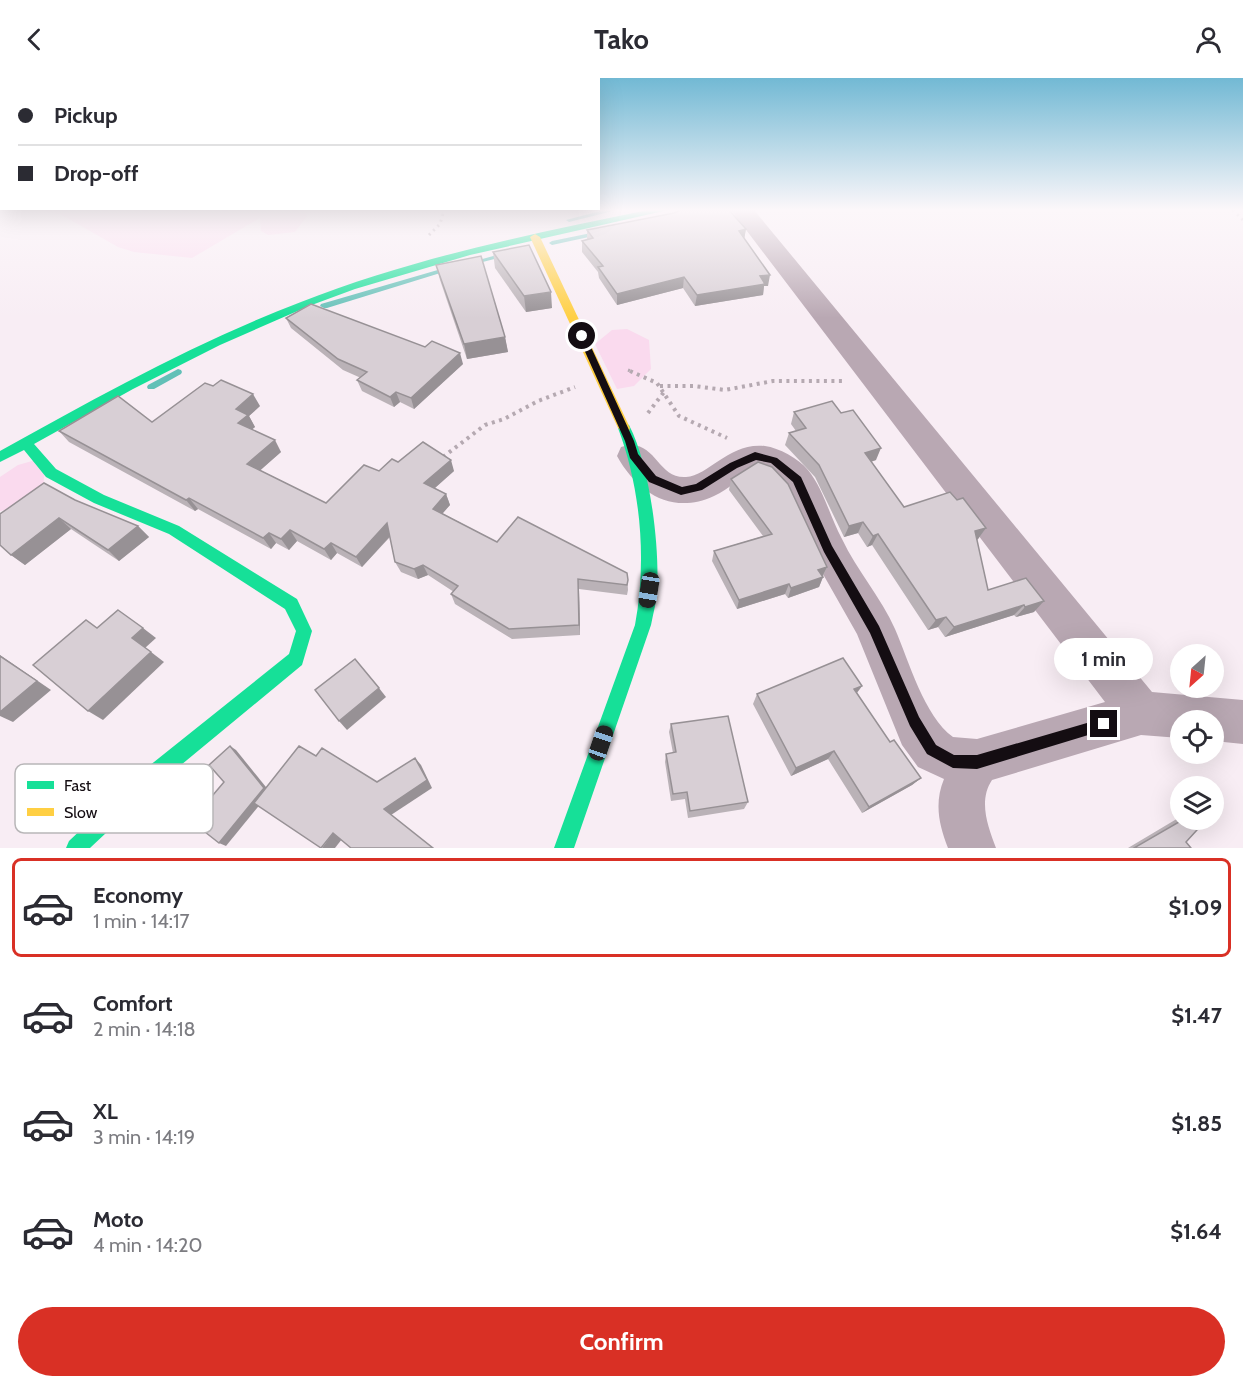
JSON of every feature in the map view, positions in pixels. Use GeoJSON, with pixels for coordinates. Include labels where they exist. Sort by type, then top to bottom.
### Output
{"type":"FeatureCollection","features":[{"type":"Feature","properties":{"kind":"street"},"geometry":{"type":"LineString","coordinates":[[0,457],[159,371],[259,322],[403,270],[499,246]]}},
{"type":"Feature","properties":{"kind":"street"},"geometry":{"type":"LineString","coordinates":[[539,246],[630,441],[641,489],[649,590],[643,625],[564,848]]}},
{"type":"Feature","properties":{"kind":"street"},"geometry":{"type":"LineString","coordinates":[[770,246],[1141,713]]}},
{"type":"Feature","properties":{"kind":"street"},"geometry":{"type":"LineString","coordinates":[[25,442],[51,473],[99,499],[174,530],[291,604],[304,631],[296,659],[167,764]]}},
{"type":"Feature","properties":{"kind":"street"},"geometry":{"type":"LineString","coordinates":[[633,456],[653,479],[681,491],[699,487],[755,456],[774,460],[797,479],[828,549],[875,630],[889,668],[915,722],[932,749],[953,761],[977,762],[1141,713],[1243,722]]}},
{"type":"Feature","properties":{"kind":"street"},"geometry":{"type":"LineString","coordinates":[[972,848],[963,828],[961,795],[966,776],[977,762]]}},
{"type":"Feature","properties":{"kind":"street"},"geometry":{"type":"LineString","coordinates":[[76,848],[92,833]]}},
{"type":"Feature","properties":{"kind":"path"},"geometry":{"type":"LineString","coordinates":[[591,356],[638,374],[660,386],[694,386],[725,390],[773,381],[817,380],[879,383]]}},
{"type":"Feature","properties":{"kind":"path"},"geometry":{"type":"LineString","coordinates":[[442,458],[485,425],[504,419],[599,374]]}},
{"type":"Feature","properties":{"kind":"path"},"geometry":{"type":"LineString","coordinates":[[660,386],[679,416],[719,433],[755,456]]}},
{"type":"Feature","properties":{"kind":"shaded area"},"geometry":{"type":"Polygon","coordinates":[[[116,246],[213,246],[192,258],[134,252],[116,246]]]}},
{"type":"Feature","properties":{"kind":"shaded area"},"geometry":{"type":"Polygon","coordinates":[[[627,329],[649,340],[651,369],[634,386],[617,389],[595,344],[612,330],[627,329]]]}},
{"type":"Feature","properties":{"kind":"shaded area"},"geometry":{"type":"Polygon","coordinates":[[[46,457],[43,488],[11,509],[0,511],[0,477],[18,465],[46,457]]]}},
{"type":"Feature","properties":{"kind":"building"},"geometry":{"type":"Polygon","coordinates":[[[529,246],[551,292],[524,296],[493,252],[529,246]]]}},
{"type":"Feature","properties":{"kind":"building"},"geometry":{"type":"Polygon","coordinates":[[[586,246],[750,246],[770,275],[760,276],[765,284],[697,295],[684,277],[617,294],[598,267],[603,266],[586,246]]]}},
{"type":"Feature","properties":{"kind":"building"},"geometry":{"type":"Polygon","coordinates":[[[481,256],[505,337],[464,344],[436,265],[481,256]]]}},
{"type":"Feature","properties":{"kind":"building"},"geometry":{"type":"Polygon","coordinates":[[[311,304],[425,347],[432,341],[460,353],[411,398],[396,392],[390,397],[357,380],[367,372],[338,359],[286,318],[311,304]]]}},
{"type":"Feature","properties":{"kind":"building"},"geometry":{"type":"Polygon","coordinates":[[[221,380],[253,394],[236,409],[248,415],[238,423],[275,440],[247,464],[326,503],[364,465],[379,471],[392,459],[398,462],[423,442],[451,460],[424,483],[446,494],[433,509],[497,542],[518,517],[627,573],[627,585],[578,579],[579,625],[509,629],[451,594],[458,586],[423,565],[414,569],[395,562],[387,523],[356,557],[331,543],[324,549],[290,530],[281,539],[269,533],[263,538],[189,498],[186,500],[59,431],[118,396],[152,422],[205,383],[213,386],[221,380]]]}},
{"type":"Feature","properties":{"kind":"building"},"geometry":{"type":"Polygon","coordinates":[[[832,401],[841,413],[853,410],[881,448],[865,453],[904,507],[950,492],[957,500],[963,498],[986,528],[975,531],[988,590],[1026,578],[1044,601],[954,627],[946,617],[936,620],[878,534],[873,536],[863,522],[849,526],[819,465],[789,433],[806,428],[794,412],[832,401]]]}},
{"type":"Feature","properties":{"kind":"building"},"geometry":{"type":"Polygon","coordinates":[[[758,462],[772,467],[788,484],[827,567],[818,570],[823,577],[791,588],[789,584],[739,600],[714,551],[772,534],[731,479],[758,462]]]}},
{"type":"Feature","properties":{"kind":"building"},"geometry":{"type":"Polygon","coordinates":[[[44,483],[75,500],[138,526],[108,550],[59,518],[11,555],[0,545],[0,514],[44,483]]]}},
{"type":"Feature","properties":{"kind":"building"},"geometry":{"type":"Polygon","coordinates":[[[118,610],[143,628],[132,638],[151,652],[88,711],[33,665],[86,620],[97,628],[118,610]]]}},
{"type":"Feature","properties":{"kind":"building"},"geometry":{"type":"Polygon","coordinates":[[[0,656],[37,681],[0,712],[0,656]]]}},
{"type":"Feature","properties":{"kind":"building"},"geometry":{"type":"Polygon","coordinates":[[[843,658],[862,686],[854,689],[890,742],[894,740],[921,778],[869,807],[834,751],[796,768],[757,694],[843,658]]]}},
{"type":"Feature","properties":{"kind":"building"},"geometry":{"type":"Polygon","coordinates":[[[355,659],[379,688],[339,721],[315,690],[355,659]]]}},
{"type":"Feature","properties":{"kind":"building"},"geometry":{"type":"Polygon","coordinates":[[[728,716],[748,802],[690,811],[687,792],[673,794],[666,754],[676,752],[671,724],[728,716]]]}},
{"type":"Feature","properties":{"kind":"building"},"geometry":{"type":"Polygon","coordinates":[[[230,746],[264,788],[219,843],[206,833],[213,833],[213,795],[224,782],[213,770],[213,764],[210,764],[230,746]]]}},
{"type":"Feature","properties":{"kind":"building"},"geometry":{"type":"Polygon","coordinates":[[[299,746],[316,756],[322,748],[377,782],[415,758],[427,780],[384,809],[433,848],[351,848],[333,833],[321,848],[254,803],[299,746]]]}},
{"type":"Feature","properties":{"kind":"building"},"geometry":{"type":"Polygon","coordinates":[[[1170,827],[1170,830],[1197,830],[1186,842],[1191,848],[1134,848],[1170,827]]]}},
{"type":"Feature","properties":{"kind":"waterway"},"geometry":{"type":"LineString","coordinates":[[471,263],[504,255]]}},
{"type":"Feature","properties":{"kind":"waterway"},"geometry":{"type":"LineString","coordinates":[[324,306],[448,269]]}},
{"type":"Feature","properties":{"kind":"waterway"},"geometry":{"type":"LineString","coordinates":[[151,387],[178,372]]}},
{"type":"Feature","properties":{"kind":"traffic: fast"},"geometry":{"type":"LineString","coordinates":[[0,457],[85,409],[260,322],[351,287],[428,263],[496,246]]}},
{"type":"Feature","properties":{"kind":"traffic: fast"},"geometry":{"type":"LineString","coordinates":[[564,848],[643,625],[648,597],[648,550],[644,506],[636,464],[624,428]]}},
{"type":"Feature","properties":{"kind":"traffic: fast"},"geometry":{"type":"LineString","coordinates":[[25,442],[51,473],[99,499],[174,530],[291,604],[304,631],[296,659],[167,764]]}},
{"type":"Feature","properties":{"kind":"traffic: fast"},"geometry":{"type":"LineString","coordinates":[[76,848],[92,833]]}},
{"type":"Feature","properties":{"kind":"traffic: slow"},"geometry":{"type":"LineString","coordinates":[[539,246],[624,428]]}},
{"type":"Feature","properties":{"kind":"route"},"geometry":{"type":"LineString","coordinates":[[582,336],[630,441],[633,456],[653,479],[681,491],[699,487],[755,456],[774,460],[797,479],[828,549],[875,630],[889,668],[915,722],[932,749],[953,761],[977,762],[1104,724]]}}]}
